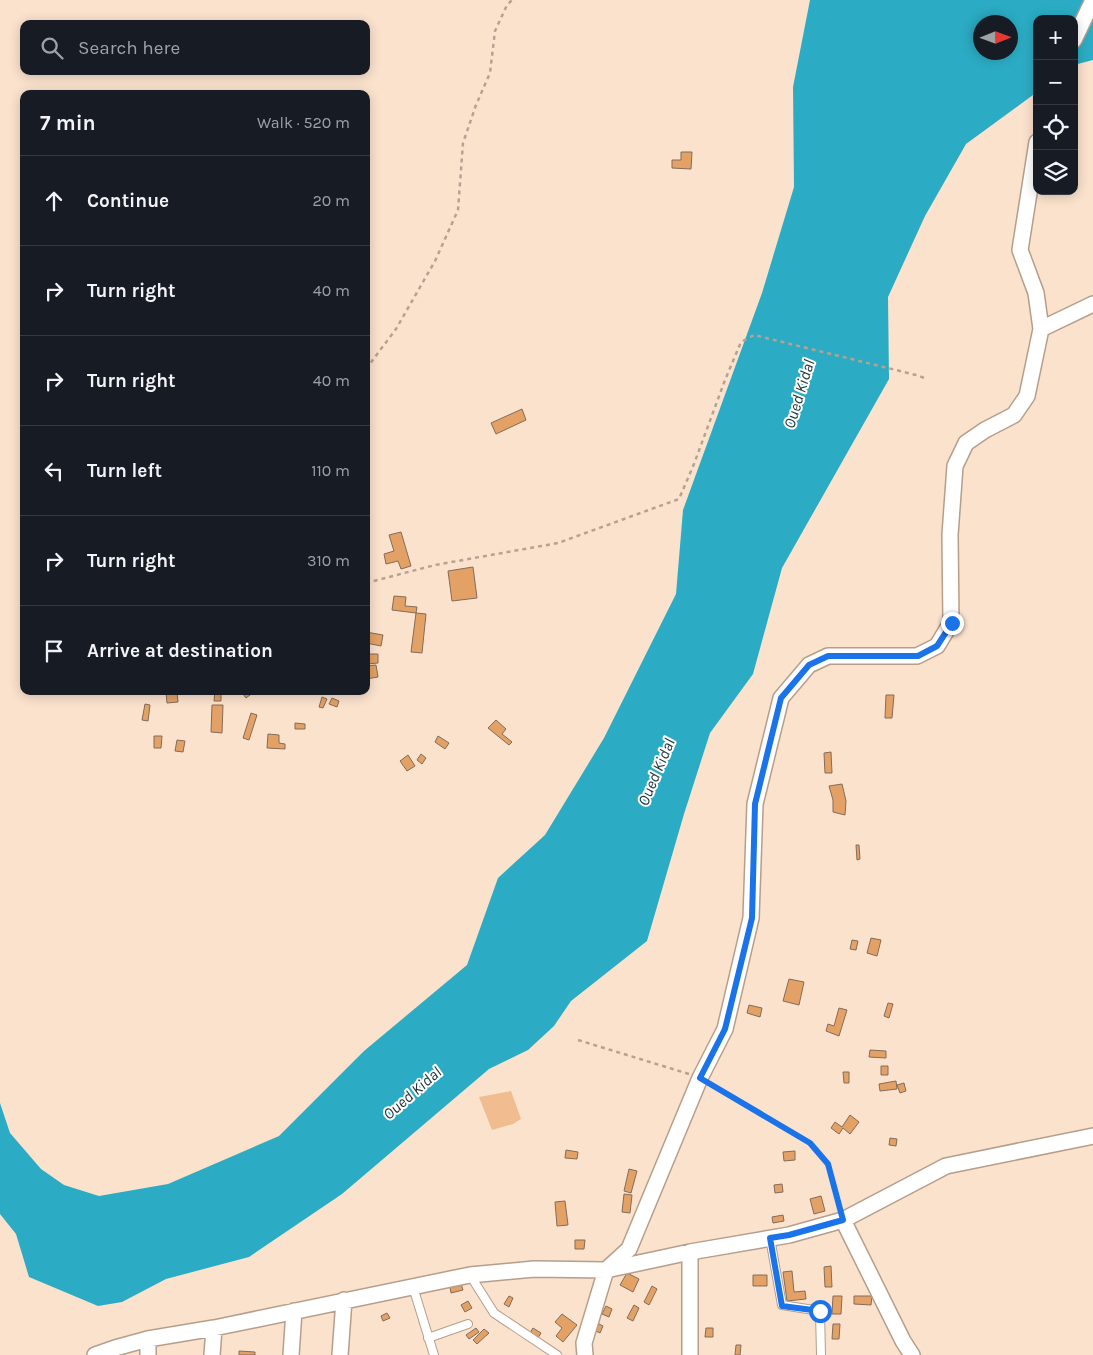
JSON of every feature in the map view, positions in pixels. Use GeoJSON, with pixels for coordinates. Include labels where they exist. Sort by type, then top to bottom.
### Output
{"type":"FeatureCollection","features":[{"type":"Feature","properties":{"kind":"street"},"geometry":{"type":"LineString","coordinates":[[1078,32],[1093,0]]}},
{"type":"Feature","properties":{"kind":"street"},"geometry":{"type":"LineString","coordinates":[[585,1355],[584,1343],[606,1270],[629,1249],[700,1078],[725,1029],[752,918],[755,804],[781,698],[809,665],[828,656],[918,656],[937,646],[952,623],[950,535],[955,466],[966,443],[985,430],[1014,415],[1027,396],[1041,329],[1036,292],[1020,250],[1036,150]]}},
{"type":"Feature","properties":{"kind":"street"},"geometry":{"type":"LineString","coordinates":[[1041,329],[1093,304]]}},
{"type":"Feature","properties":{"kind":"street"},"geometry":{"type":"LineString","coordinates":[[95,1355],[148,1339],[214,1328],[344,1300],[470,1276],[534,1269],[606,1270],[690,1252],[789,1235],[843,1220],[946,1166],[1093,1136]]}},
{"type":"Feature","properties":{"kind":"street"},"geometry":{"type":"LineString","coordinates":[[843,1220],[903,1341],[912,1355]]}},
{"type":"Feature","properties":{"kind":"street"},"geometry":{"type":"LineString","coordinates":[[690,1252],[690,1355]]}},
{"type":"Feature","properties":{"kind":"street"},"geometry":{"type":"LineString","coordinates":[[340,1355],[344,1300]]}},
{"type":"Feature","properties":{"kind":"street"},"geometry":{"type":"LineString","coordinates":[[291,1355],[294,1311]]}},
{"type":"Feature","properties":{"kind":"street"},"geometry":{"type":"LineString","coordinates":[[212,1355],[214,1328]]}},
{"type":"Feature","properties":{"kind":"street"},"geometry":{"type":"LineString","coordinates":[[148,1339],[148,1355]]}},
{"type":"Feature","properties":{"kind":"lane"},"geometry":{"type":"LineString","coordinates":[[770,1238],[782,1306],[820,1311],[821,1355]]}},
{"type":"Feature","properties":{"kind":"lane"},"geometry":{"type":"LineString","coordinates":[[470,1276],[494,1313],[558,1355]]}},
{"type":"Feature","properties":{"kind":"lane"},"geometry":{"type":"LineString","coordinates":[[413,1287],[431,1352]]}},
{"type":"Feature","properties":{"kind":"lane"},"geometry":{"type":"LineString","coordinates":[[428,1338],[468,1324]]}},
{"type":"Feature","properties":{"kind":"path"},"geometry":{"type":"LineString","coordinates":[[370,365],[396,329],[435,261],[458,210],[463,143],[476,105],[490,73],[495,31],[507,5],[512,0]]}},
{"type":"Feature","properties":{"kind":"path"},"geometry":{"type":"LineString","coordinates":[[370,582],[435,564],[558,543],[679,499],[740,342],[754,335],[927,379]]}},
{"type":"Feature","properties":{"kind":"path"},"geometry":{"type":"LineString","coordinates":[[578,1040],[700,1078],[810,1143],[828,1164],[843,1220]]}},
{"type":"Feature","properties":{"kind":"shaded area"},"geometry":{"type":"Polygon","coordinates":[[[511,1091],[521,1119],[513,1124],[492,1130],[479,1097],[511,1091]]]}},
{"type":"Feature","properties":{"kind":"water","name":"Oued Kidal"},"geometry":{"type":"Polygon","coordinates":[[[810,0],[1093,0],[1093,60],[1078,64],[1078,15],[1033,15],[1033,95],[966,144],[925,216],[888,297],[889,379],[782,568],[753,674],[710,733],[647,941],[571,1001],[554,1026],[528,1050],[489,1069],[342,1194],[249,1257],[166,1279],[122,1302],[98,1306],[29,1277],[16,1234],[0,1214],[0,1103],[10,1133],[41,1169],[64,1185],[99,1196],[168,1184],[279,1136],[364,1051],[467,965],[498,878],[545,835],[604,738],[676,594],[683,510],[762,293],[794,187],[793,87],[810,0]]]}},
{"type":"Feature","properties":{"kind":"building"},"geometry":{"type":"Polygon","coordinates":[[[681,152],[692,152],[691,169],[672,168],[672,160],[681,160],[681,152]]]}},
{"type":"Feature","properties":{"kind":"building"},"geometry":{"type":"Polygon","coordinates":[[[522,409],[526,420],[496,434],[491,423],[522,409]]]}},
{"type":"Feature","properties":{"kind":"building"},"geometry":{"type":"Polygon","coordinates":[[[401,532],[411,566],[401,569],[398,561],[386,564],[384,554],[394,551],[389,535],[401,532]]]}},
{"type":"Feature","properties":{"kind":"building"},"geometry":{"type":"Polygon","coordinates":[[[473,567],[477,598],[452,601],[448,571],[473,567]]]}},
{"type":"Feature","properties":{"kind":"building"},"geometry":{"type":"Polygon","coordinates":[[[394,596],[406,597],[405,606],[417,607],[416,613],[392,610],[394,596]]]}},
{"type":"Feature","properties":{"kind":"building"},"geometry":{"type":"Polygon","coordinates":[[[416,613],[426,614],[422,653],[411,652],[416,613]]]}},
{"type":"Feature","properties":{"kind":"building"},"geometry":{"type":"Polygon","coordinates":[[[370,633],[383,635],[381,646],[370,644],[370,633]]]}},
{"type":"Feature","properties":{"kind":"building"},"geometry":{"type":"Polygon","coordinates":[[[370,654],[378,654],[378,663],[370,664],[370,654]]]}},
{"type":"Feature","properties":{"kind":"building"},"geometry":{"type":"Polygon","coordinates":[[[376,665],[378,677],[370,678],[370,666],[376,665]]]}},
{"type":"Feature","properties":{"kind":"building"},"geometry":{"type":"Polygon","coordinates":[[[166,695],[177,695],[178,702],[167,703],[166,695]]]}},
{"type":"Feature","properties":{"kind":"building"},"geometry":{"type":"Polygon","coordinates":[[[215,695],[221,695],[221,701],[214,701],[215,695]]]}},
{"type":"Feature","properties":{"kind":"building"},"geometry":{"type":"Polygon","coordinates":[[[886,695],[894,695],[892,718],[885,718],[886,695]]]}},
{"type":"Feature","properties":{"kind":"building"},"geometry":{"type":"Polygon","coordinates":[[[322,697],[327,699],[323,708],[319,707],[322,697]]]}},
{"type":"Feature","properties":{"kind":"building"},"geometry":{"type":"Polygon","coordinates":[[[332,698],[339,701],[337,707],[329,704],[332,698]]]}},
{"type":"Feature","properties":{"kind":"building"},"geometry":{"type":"Polygon","coordinates":[[[145,704],[150,705],[148,721],[142,720],[145,704]]]}},
{"type":"Feature","properties":{"kind":"building"},"geometry":{"type":"Polygon","coordinates":[[[212,705],[223,705],[222,733],[211,732],[212,705]]]}},
{"type":"Feature","properties":{"kind":"building"},"geometry":{"type":"Polygon","coordinates":[[[251,713],[257,715],[249,740],[243,738],[251,713]]]}},
{"type":"Feature","properties":{"kind":"building"},"geometry":{"type":"Polygon","coordinates":[[[496,720],[506,729],[502,734],[512,742],[509,745],[488,728],[496,720]]]}},
{"type":"Feature","properties":{"kind":"building"},"geometry":{"type":"Polygon","coordinates":[[[295,723],[305,724],[305,729],[295,729],[295,723]]]}},
{"type":"Feature","properties":{"kind":"building"},"geometry":{"type":"Polygon","coordinates":[[[268,734],[279,735],[279,743],[285,744],[285,749],[267,748],[268,734]]]}},
{"type":"Feature","properties":{"kind":"building"},"geometry":{"type":"Polygon","coordinates":[[[154,736],[162,736],[161,748],[154,748],[154,736]]]}},
{"type":"Feature","properties":{"kind":"building"},"geometry":{"type":"Polygon","coordinates":[[[438,736],[449,743],[445,749],[435,742],[438,736]]]}},
{"type":"Feature","properties":{"kind":"building"},"geometry":{"type":"Polygon","coordinates":[[[177,740],[185,741],[183,752],[175,751],[177,740]]]}},
{"type":"Feature","properties":{"kind":"building"},"geometry":{"type":"Polygon","coordinates":[[[831,752],[832,773],[825,773],[824,753],[831,752]]]}},
{"type":"Feature","properties":{"kind":"building"},"geometry":{"type":"Polygon","coordinates":[[[421,754],[426,758],[422,764],[417,760],[421,754]]]}},
{"type":"Feature","properties":{"kind":"building"},"geometry":{"type":"Polygon","coordinates":[[[408,755],[415,766],[407,771],[400,761],[408,755]]]}},
{"type":"Feature","properties":{"kind":"building"},"geometry":{"type":"Polygon","coordinates":[[[842,784],[846,801],[845,815],[833,812],[833,800],[829,786],[842,784]]]}},
{"type":"Feature","properties":{"kind":"building"},"geometry":{"type":"Polygon","coordinates":[[[856,845],[859,845],[860,859],[857,860],[856,845]]]}},
{"type":"Feature","properties":{"kind":"building"},"geometry":{"type":"Polygon","coordinates":[[[871,938],[881,940],[877,956],[867,953],[871,938]]]}},
{"type":"Feature","properties":{"kind":"building"},"geometry":{"type":"Polygon","coordinates":[[[852,940],[858,941],[856,950],[850,949],[852,940]]]}},
{"type":"Feature","properties":{"kind":"building"},"geometry":{"type":"Polygon","coordinates":[[[789,979],[804,982],[799,1005],[783,1001],[789,979]]]}},
{"type":"Feature","properties":{"kind":"building"},"geometry":{"type":"Polygon","coordinates":[[[888,1003],[893,1004],[889,1018],[884,1016],[888,1003]]]}},
{"type":"Feature","properties":{"kind":"building"},"geometry":{"type":"Polygon","coordinates":[[[749,1005],[762,1008],[760,1017],[747,1013],[749,1005]]]}},
{"type":"Feature","properties":{"kind":"building"},"geometry":{"type":"Polygon","coordinates":[[[839,1008],[847,1010],[839,1036],[826,1031],[828,1024],[834,1026],[839,1008]]]}},
{"type":"Feature","properties":{"kind":"building"},"geometry":{"type":"Polygon","coordinates":[[[870,1050],[886,1051],[886,1058],[869,1057],[870,1050]]]}},
{"type":"Feature","properties":{"kind":"building"},"geometry":{"type":"Polygon","coordinates":[[[881,1066],[888,1066],[888,1075],[881,1075],[881,1066]]]}},
{"type":"Feature","properties":{"kind":"building"},"geometry":{"type":"Polygon","coordinates":[[[843,1072],[849,1072],[849,1083],[844,1083],[843,1072]]]}},
{"type":"Feature","properties":{"kind":"building"},"geometry":{"type":"Polygon","coordinates":[[[896,1081],[897,1089],[880,1091],[879,1084],[896,1081]]]}},
{"type":"Feature","properties":{"kind":"building"},"geometry":{"type":"Polygon","coordinates":[[[904,1083],[906,1091],[900,1093],[897,1085],[904,1083]]]}},
{"type":"Feature","properties":{"kind":"building"},"geometry":{"type":"Polygon","coordinates":[[[850,1115],[859,1122],[850,1134],[843,1128],[839,1134],[831,1128],[835,1122],[842,1127],[850,1115]]]}},
{"type":"Feature","properties":{"kind":"building"},"geometry":{"type":"Polygon","coordinates":[[[890,1138],[897,1139],[896,1146],[889,1145],[890,1138]]]}},
{"type":"Feature","properties":{"kind":"building"},"geometry":{"type":"Polygon","coordinates":[[[566,1150],[578,1152],[577,1159],[565,1158],[566,1150]]]}},
{"type":"Feature","properties":{"kind":"building"},"geometry":{"type":"Polygon","coordinates":[[[795,1151],[795,1160],[784,1161],[783,1152],[795,1151]]]}},
{"type":"Feature","properties":{"kind":"building"},"geometry":{"type":"Polygon","coordinates":[[[629,1169],[637,1171],[631,1193],[624,1191],[629,1169]]]}},
{"type":"Feature","properties":{"kind":"building"},"geometry":{"type":"Polygon","coordinates":[[[782,1184],[783,1192],[775,1193],[774,1185],[782,1184]]]}},
{"type":"Feature","properties":{"kind":"building"},"geometry":{"type":"Polygon","coordinates":[[[624,1194],[632,1195],[630,1213],[622,1212],[624,1194]]]}},
{"type":"Feature","properties":{"kind":"building"},"geometry":{"type":"Polygon","coordinates":[[[821,1196],[825,1211],[814,1214],[810,1199],[821,1196]]]}},
{"type":"Feature","properties":{"kind":"building"},"geometry":{"type":"Polygon","coordinates":[[[565,1201],[568,1225],[557,1226],[555,1202],[565,1201]]]}},
{"type":"Feature","properties":{"kind":"building"},"geometry":{"type":"Polygon","coordinates":[[[783,1215],[784,1221],[773,1223],[772,1217],[783,1215]]]}},
{"type":"Feature","properties":{"kind":"building"},"geometry":{"type":"Polygon","coordinates":[[[575,1240],[585,1240],[584,1249],[575,1249],[575,1240]]]}},
{"type":"Feature","properties":{"kind":"building"},"geometry":{"type":"Polygon","coordinates":[[[831,1266],[832,1287],[825,1287],[824,1267],[831,1266]]]}},
{"type":"Feature","properties":{"kind":"building"},"geometry":{"type":"Polygon","coordinates":[[[792,1271],[794,1292],[805,1291],[806,1299],[787,1301],[783,1272],[792,1271]]]}},
{"type":"Feature","properties":{"kind":"building"},"geometry":{"type":"Polygon","coordinates":[[[627,1273],[639,1279],[633,1292],[620,1285],[627,1273]]]}},
{"type":"Feature","properties":{"kind":"building"},"geometry":{"type":"Polygon","coordinates":[[[753,1275],[767,1275],[767,1286],[753,1286],[753,1275]]]}},
{"type":"Feature","properties":{"kind":"building"},"geometry":{"type":"Polygon","coordinates":[[[461,1284],[463,1290],[451,1293],[450,1287],[461,1284]]]}},
{"type":"Feature","properties":{"kind":"building"},"geometry":{"type":"Polygon","coordinates":[[[652,1286],[657,1289],[649,1305],[644,1302],[652,1286]]]}},
{"type":"Feature","properties":{"kind":"building"},"geometry":{"type":"Polygon","coordinates":[[[509,1296],[513,1298],[509,1307],[504,1304],[509,1296]]]}},
{"type":"Feature","properties":{"kind":"building"},"geometry":{"type":"Polygon","coordinates":[[[833,1296],[842,1296],[841,1314],[832,1314],[833,1296]]]}},
{"type":"Feature","properties":{"kind":"building"},"geometry":{"type":"Polygon","coordinates":[[[854,1296],[872,1296],[871,1305],[854,1304],[854,1296]]]}},
{"type":"Feature","properties":{"kind":"building"},"geometry":{"type":"Polygon","coordinates":[[[468,1301],[472,1308],[465,1312],[461,1305],[468,1301]]]}},
{"type":"Feature","properties":{"kind":"building"},"geometry":{"type":"Polygon","coordinates":[[[634,1305],[639,1308],[633,1321],[627,1318],[634,1305]]]}},
{"type":"Feature","properties":{"kind":"building"},"geometry":{"type":"Polygon","coordinates":[[[606,1306],[612,1309],[609,1317],[602,1314],[606,1306]]]}},
{"type":"Feature","properties":{"kind":"building"},"geometry":{"type":"Polygon","coordinates":[[[387,1313],[390,1318],[383,1321],[381,1316],[387,1313]]]}},
{"type":"Feature","properties":{"kind":"building"},"geometry":{"type":"Polygon","coordinates":[[[562,1314],[577,1325],[563,1342],[556,1336],[562,1328],[555,1322],[562,1314]]]}},
{"type":"Feature","properties":{"kind":"building"},"geometry":{"type":"Polygon","coordinates":[[[597,1323],[603,1326],[600,1333],[594,1330],[597,1323]]]}},
{"type":"Feature","properties":{"kind":"building"},"geometry":{"type":"Polygon","coordinates":[[[833,1324],[840,1324],[839,1339],[832,1339],[833,1324]]]}},
{"type":"Feature","properties":{"kind":"building"},"geometry":{"type":"Polygon","coordinates":[[[476,1328],[479,1332],[469,1339],[466,1335],[476,1328]]]}},
{"type":"Feature","properties":{"kind":"building"},"geometry":{"type":"Polygon","coordinates":[[[533,1328],[541,1333],[538,1338],[530,1333],[533,1328]]]}},
{"type":"Feature","properties":{"kind":"building"},"geometry":{"type":"Polygon","coordinates":[[[706,1328],[713,1328],[713,1337],[705,1337],[706,1328]]]}},
{"type":"Feature","properties":{"kind":"building"},"geometry":{"type":"Polygon","coordinates":[[[484,1329],[489,1333],[477,1344],[473,1340],[484,1329]]]}},
{"type":"Feature","properties":{"kind":"building"},"geometry":{"type":"Polygon","coordinates":[[[736,1345],[741,1345],[740,1355],[735,1355],[736,1345]]]}},
{"type":"Feature","properties":{"kind":"building"},"geometry":{"type":"Polygon","coordinates":[[[239,1351],[255,1352],[255,1355],[239,1355],[239,1351]]]}},
{"type":"Feature","properties":{"kind":"route"},"geometry":{"type":"LineString","coordinates":[[820,1311],[782,1306],[770,1238],[789,1235],[843,1220],[828,1164],[810,1143],[700,1078],[725,1029],[752,918],[755,804],[781,698],[809,665],[828,656],[918,656],[937,646],[952,623]]}}]}
